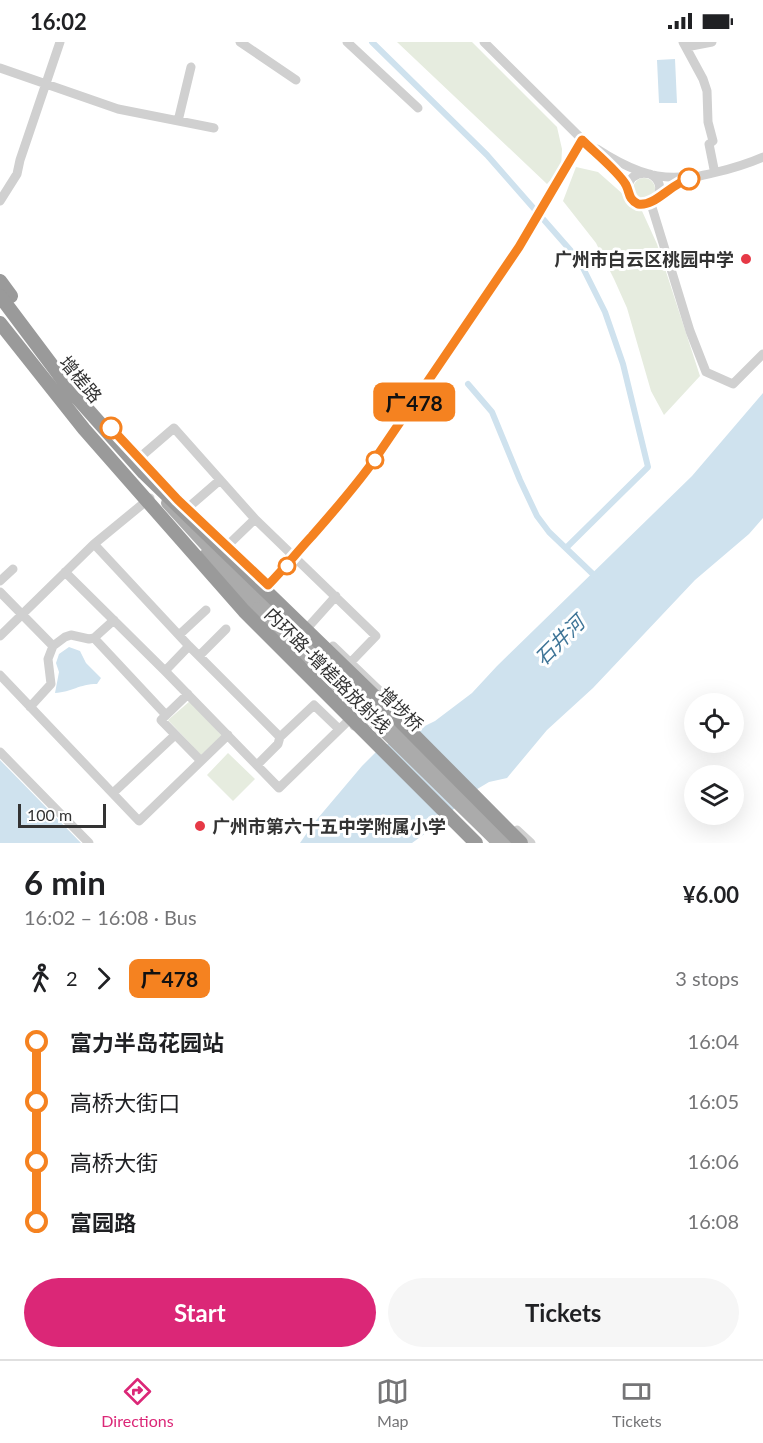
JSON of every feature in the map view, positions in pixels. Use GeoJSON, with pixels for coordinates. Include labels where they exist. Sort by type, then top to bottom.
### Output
{"type":"FeatureCollection","features":[{"type":"Feature","properties":{"kind":"highway"},"geometry":{"type":"LineString","coordinates":[[0,281],[63,369],[79,407]]}},
{"type":"Feature","properties":{"kind":"highway","name":"增槎路"},"geometry":{"type":"LineString","coordinates":[[0,296],[79,407]]}},
{"type":"Feature","properties":{"kind":"highway","name":"内环路-增槎路放射线"},"geometry":{"type":"LineString","coordinates":[[0,323],[84,429],[244,611],[476,843]]}},
{"type":"Feature","properties":{"kind":"highway","name":"内环路-增槎路放射线"},"geometry":{"type":"LineString","coordinates":[[79,407],[163,492],[397,718],[520,843]]}},
{"type":"Feature","properties":{"kind":"main road"},"geometry":{"type":"LineString","coordinates":[[0,287],[65,373],[183,510]]}},
{"type":"Feature","properties":{"kind":"main road","name":"增槎路"},"geometry":{"type":"LineString","coordinates":[[0,303],[65,373],[140,474],[183,510],[261,605]]}},
{"type":"Feature","properties":{"kind":"main road","name":"增槎路"},"geometry":{"type":"LineString","coordinates":[[0,315],[79,407],[148,500],[226,577],[261,605]]}},
{"type":"Feature","properties":{"kind":"main road"},"geometry":{"type":"LineString","coordinates":[[0,331],[74,425],[105,460],[148,500],[200,567],[226,577]]}},
{"type":"Feature","properties":{"kind":"main road"},"geometry":{"type":"LineString","coordinates":[[74,425],[79,407]]}},
{"type":"Feature","properties":{"kind":"main road"},"geometry":{"type":"LineString","coordinates":[[105,460],[125,467]]}},
{"type":"Feature","properties":{"kind":"main road"},"geometry":{"type":"LineString","coordinates":[[140,474],[156,478]]}},
{"type":"Feature","properties":{"kind":"main road","name":"增埗桥"},"geometry":{"type":"LineString","coordinates":[[261,605],[498,843]]}},
{"type":"Feature","properties":{"kind":"main road","name":"增埗桥"},"geometry":{"type":"LineString","coordinates":[[261,605],[511,843]]}},
{"type":"Feature","properties":{"kind":"street"},"geometry":{"type":"LineString","coordinates":[[0,201],[17,174],[60,42]]}},
{"type":"Feature","properties":{"kind":"street"},"geometry":{"type":"LineString","coordinates":[[240,42],[296,80]]}},
{"type":"Feature","properties":{"kind":"street"},"geometry":{"type":"LineString","coordinates":[[347,42],[418,108]]}},
{"type":"Feature","properties":{"kind":"street"},"geometry":{"type":"LineString","coordinates":[[484,42],[620,177],[627,188],[629,197],[635,203],[644,205],[654,201],[683,181],[763,157]]}},
{"type":"Feature","properties":{"kind":"street"},"geometry":{"type":"LineString","coordinates":[[712,42],[684,44],[707,91],[708,122],[713,141],[708,144],[714,169]]}},
{"type":"Feature","properties":{"kind":"street"},"geometry":{"type":"LineString","coordinates":[[0,68],[118,109],[214,128]]}},
{"type":"Feature","properties":{"kind":"street"},"geometry":{"type":"LineString","coordinates":[[178,121],[191,68]]}},
{"type":"Feature","properties":{"kind":"street"},"geometry":{"type":"LineString","coordinates":[[582,140],[619,163],[656,178],[659,183],[660,190],[654,201],[690,331],[706,372],[733,384],[763,354]]}},
{"type":"Feature","properties":{"kind":"street"},"geometry":{"type":"LineString","coordinates":[[268,585],[296,557],[375,459],[519,247],[582,140]]}},
{"type":"Feature","properties":{"kind":"street"},"geometry":{"type":"LineString","coordinates":[[627,188],[630,179],[635,175],[647,173],[677,177],[714,169],[763,152]]}},
{"type":"Feature","properties":{"kind":"street"},"geometry":{"type":"LineString","coordinates":[[138,459],[174,428],[255,519],[376,636],[350,663],[349,681],[341,693],[322,697]]}},
{"type":"Feature","properties":{"kind":"street"},"geometry":{"type":"LineString","coordinates":[[200,567],[260,634],[348,721],[354,726],[376,717],[386,704],[385,696],[227,546],[183,510],[220,480]]}},
{"type":"Feature","properties":{"kind":"street"},"geometry":{"type":"LineString","coordinates":[[0,636],[94,544],[148,500]]}},
{"type":"Feature","properties":{"kind":"street"},"geometry":{"type":"LineString","coordinates":[[227,546],[255,519]]}},
{"type":"Feature","properties":{"kind":"street"},"geometry":{"type":"LineString","coordinates":[[94,544],[189,646],[280,737]]}},
{"type":"Feature","properties":{"kind":"street"},"geometry":{"type":"LineString","coordinates":[[0,581],[13,569]]}},
{"type":"Feature","properties":{"kind":"street"},"geometry":{"type":"LineString","coordinates":[[65,572],[165,670],[279,789],[348,721]]}},
{"type":"Feature","properties":{"kind":"street"},"geometry":{"type":"LineString","coordinates":[[0,592],[53,646]]}},
{"type":"Feature","properties":{"kind":"street"},"geometry":{"type":"LineString","coordinates":[[310,625],[336,596]]}},
{"type":"Feature","properties":{"kind":"street"},"geometry":{"type":"LineString","coordinates":[[179,635],[206,610]]}},
{"type":"Feature","properties":{"kind":"street"},"geometry":{"type":"LineString","coordinates":[[30,706],[51,684],[48,659],[53,646],[71,635],[94,638],[114,620]]}},
{"type":"Feature","properties":{"kind":"street"},"geometry":{"type":"LineString","coordinates":[[200,656],[226,629]]}},
{"type":"Feature","properties":{"kind":"street"},"geometry":{"type":"LineString","coordinates":[[94,638],[166,715]]}},
{"type":"Feature","properties":{"kind":"street"},"geometry":{"type":"LineString","coordinates":[[165,670],[189,646]]}},
{"type":"Feature","properties":{"kind":"street"},"geometry":{"type":"LineString","coordinates":[[309,683],[339,652]]}},
{"type":"Feature","properties":{"kind":"street"},"geometry":{"type":"LineString","coordinates":[[0,675],[139,820],[228,735]]}},
{"type":"Feature","properties":{"kind":"street"},"geometry":{"type":"LineString","coordinates":[[188,694],[161,720],[201,761]]}},
{"type":"Feature","properties":{"kind":"street"},"geometry":{"type":"LineString","coordinates":[[257,765],[278,744],[280,737],[314,705],[339,729]]}},
{"type":"Feature","properties":{"kind":"street"},"geometry":{"type":"LineString","coordinates":[[113,794],[176,735]]}},
{"type":"Feature","properties":{"kind":"street"},"geometry":{"type":"LineString","coordinates":[[0,752],[89,843]]}},
{"type":"Feature","properties":{"kind":"street"},"geometry":{"type":"LineString","coordinates":[[485,843],[496,833],[511,827],[531,843]]}},
{"type":"Feature","properties":{"kind":"shaded area"},"geometry":{"type":"Polygon","coordinates":[[[397,42],[472,42],[557,127],[562,149],[561,169],[547,184],[397,42]]]}},
{"type":"Feature","properties":{"kind":"shaded area"},"geometry":{"type":"Polygon","coordinates":[[[576,167],[598,172],[642,211],[657,244],[700,376],[664,415],[651,391],[627,308],[614,279],[596,243],[563,201],[576,167]]]}},
{"type":"Feature","properties":{"kind":"shaded area"},"geometry":{"type":"Polygon","coordinates":[[[640,178],[648,178],[655,185],[655,193],[648,200],[640,200],[633,193],[633,185],[640,178]]]}},
{"type":"Feature","properties":{"kind":"shaded area"},"geometry":{"type":"Polygon","coordinates":[[[190,701],[222,736],[201,755],[168,720],[190,701]]]}},
{"type":"Feature","properties":{"kind":"shaded area"},"geometry":{"type":"Polygon","coordinates":[[[228,753],[255,779],[233,801],[207,775],[228,753]]]}},
{"type":"Feature","properties":{"kind":"water"},"geometry":{"type":"Polygon","coordinates":[[[675,59],[677,103],[659,103],[657,60],[675,59]]]}},
{"type":"Feature","properties":{"kind":"water","name":"石井河"},"geometry":{"type":"Polygon","coordinates":[[[763,393],[763,518],[749,534],[695,580],[593,688],[547,730],[507,778],[489,782],[474,791],[412,843],[300,843],[313,824],[380,748],[435,721],[472,693],[692,476],[763,393]]]}},
{"type":"Feature","properties":{"kind":"water"},"geometry":{"type":"Polygon","coordinates":[[[69,647],[80,651],[86,663],[101,678],[97,684],[55,693],[59,672],[56,663],[59,654],[69,647]]]}},
{"type":"Feature","properties":{"kind":"water"},"geometry":{"type":"Polygon","coordinates":[[[0,760],[81,843],[0,843],[0,760]]]}},
{"type":"Feature","properties":{"kind":"waterway"},"geometry":{"type":"LineString","coordinates":[[372,42],[487,155],[579,260],[605,312],[623,364],[648,467],[566,548]]}},
{"type":"Feature","properties":{"kind":"waterway"},"geometry":{"type":"LineString","coordinates":[[468,384],[492,412],[537,516],[549,532],[597,578]]}},
{"type":"Feature","properties":{"kind":"bus line","name":"广478"},"geometry":{"type":"LineString","coordinates":[[111,428],[178,500],[268,585],[296,557],[300,549],[353,489],[375,459],[519,247],[582,140],[620,177],[626,184],[629,197],[638,204],[651,204],[672,187],[689,179]]}},
{"type":"Feature","properties":{"kind":"place","name":"广州市白云区桃园中学"},"geometry":{"type":"Point","coordinates":[746,259]}},
{"type":"Feature","properties":{"kind":"place","name":"广州市第六十五中学附属小学"},"geometry":{"type":"Point","coordinates":[200,826]}}]}
